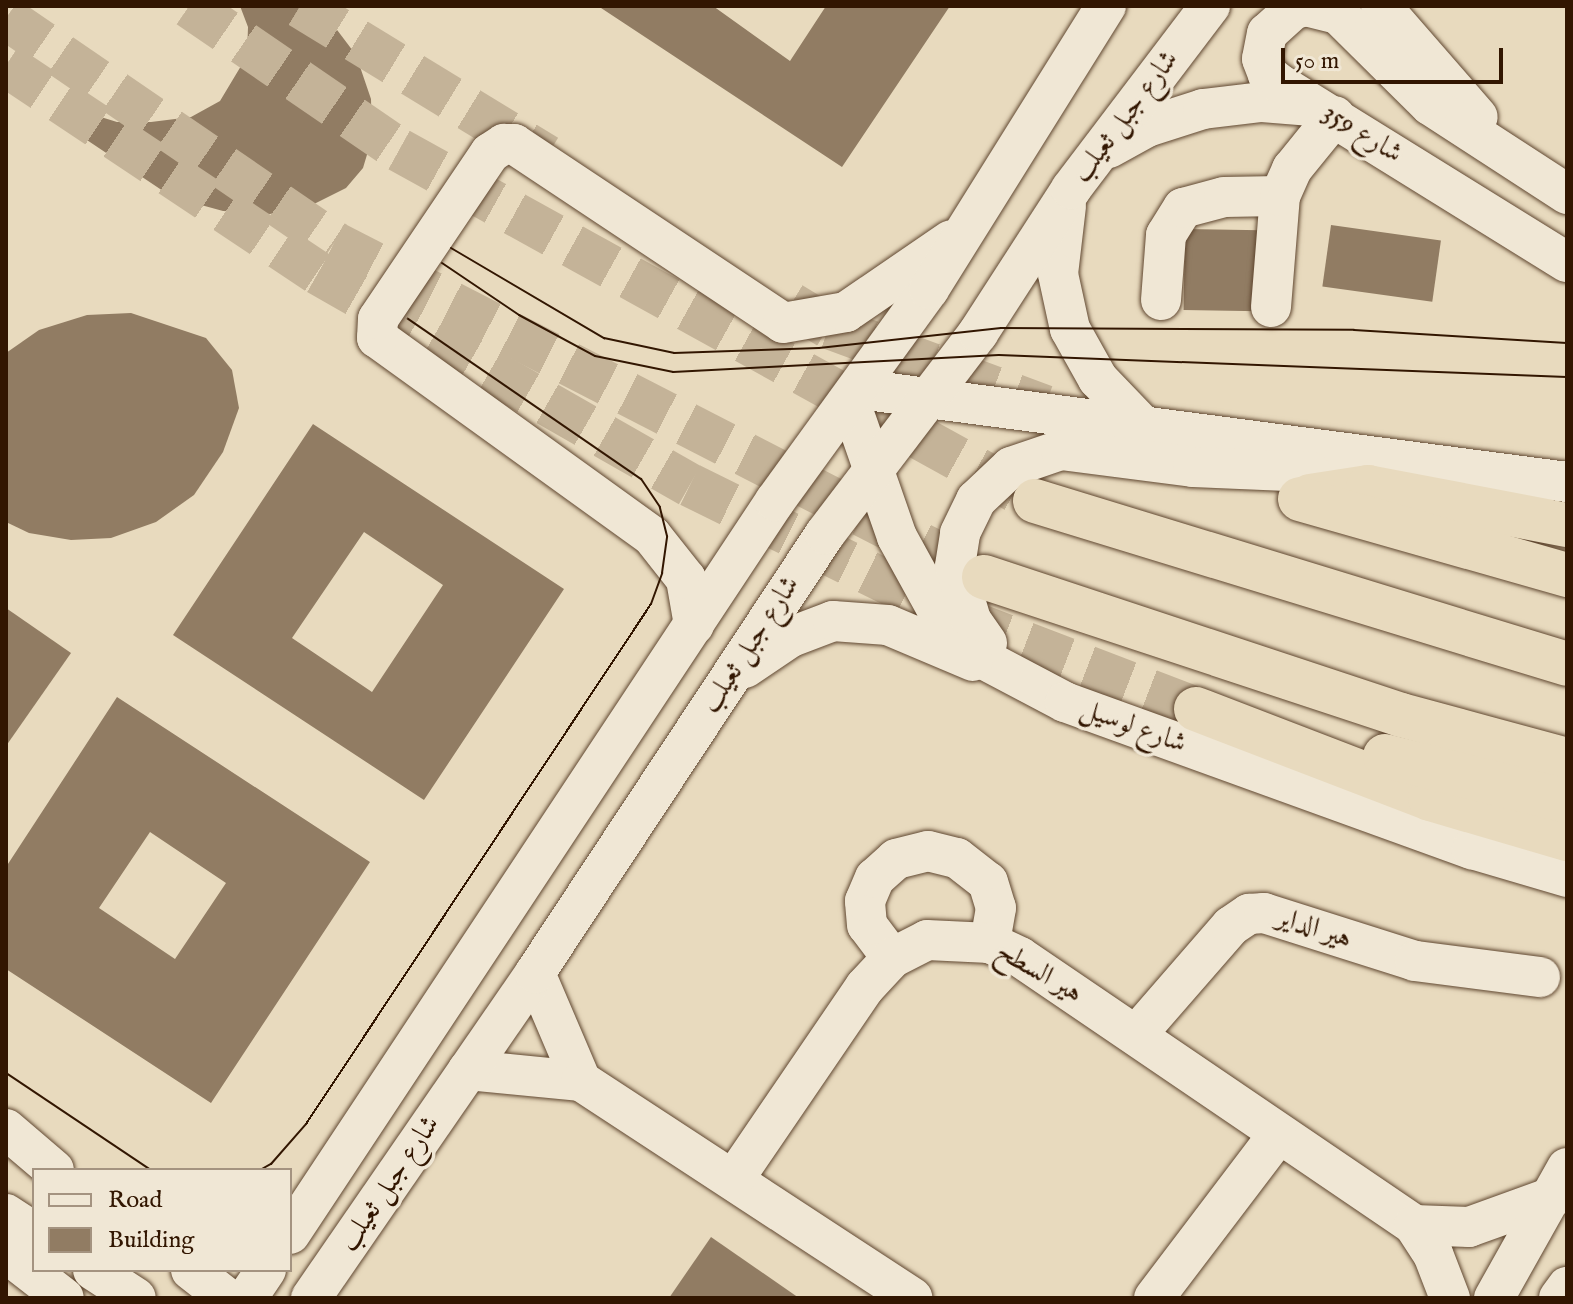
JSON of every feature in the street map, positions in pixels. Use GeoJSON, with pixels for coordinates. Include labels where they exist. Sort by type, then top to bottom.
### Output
{"type":"FeatureCollection","features":[{"type":"Feature","properties":{"kind":"highway"},"geometry":{"type":"LineString","coordinates":[[1567,525],[1368,487],[1300,499],[1567,575]]}},
{"type":"Feature","properties":{"kind":"highway"},"geometry":{"type":"LineString","coordinates":[[1035,501],[1567,664]]}},
{"type":"Feature","properties":{"kind":"highway"},"geometry":{"type":"LineString","coordinates":[[984,577],[1401,715],[1567,760]]}},
{"type":"Feature","properties":{"kind":"highway"},"geometry":{"type":"LineString","coordinates":[[1567,801],[1196,709],[1430,799],[1567,839]]}},
{"type":"Feature","properties":{"kind":"street","name":"شارع جبل ثعيلب"},"geometry":{"type":"LineString","coordinates":[[311,1298],[535,973],[728,680],[875,468],[930,399],[1071,189],[1210,6]]}},
{"type":"Feature","properties":{"kind":"street","name":"شارع 359"},"geometry":{"type":"LineString","coordinates":[[1567,194],[1430,105],[1338,14],[1307,6],[1273,26],[1262,59],[1268,75],[1567,262]]}},
{"type":"Feature","properties":{"kind":"street"},"geometry":{"type":"LineString","coordinates":[[1381,6],[1521,164]]}},
{"type":"Feature","properties":{"kind":"street","name":"شارع جبل ثعيلب"},"geometry":{"type":"LineString","coordinates":[[292,1231],[775,501],[855,396],[967,228],[1103,11]]}},
{"type":"Feature","properties":{"kind":"street"},"geometry":{"type":"LineString","coordinates":[[1095,157],[1147,127],[1203,109],[1262,102],[1328,111],[1292,169],[1280,196],[1271,307]]}},
{"type":"Feature","properties":{"kind":"street"},"geometry":{"type":"LineString","coordinates":[[694,625],[686,579],[652,536],[377,338],[378,319],[490,153],[514,144],[783,323],[846,312],[967,228]]}},
{"type":"Feature","properties":{"kind":"street"},"geometry":{"type":"LineString","coordinates":[[1071,189],[1062,217],[1058,274],[1070,329],[1098,379],[1146,429]]}},
{"type":"Feature","properties":{"kind":"street"},"geometry":{"type":"LineString","coordinates":[[1161,300],[1166,235],[1183,208],[1224,197],[1280,196]]}},
{"type":"Feature","properties":{"kind":"street"},"geometry":{"type":"LineString","coordinates":[[855,396],[930,399],[1567,482]]}},
{"type":"Feature","properties":{"kind":"street","name":"شارع لوسيل"},"geometry":{"type":"LineString","coordinates":[[855,396],[897,537],[936,608],[972,653],[1009,676],[1065,702],[1472,849],[1567,877]]}},
{"type":"Feature","properties":{"kind":"street"},"geometry":{"type":"LineString","coordinates":[[1009,676],[971,620],[955,566],[960,533],[976,500],[1011,467],[1035,455],[1073,450],[1236,471],[1473,469]]}},
{"type":"Feature","properties":{"kind":"street"},"geometry":{"type":"LineString","coordinates":[[728,680],[791,637],[833,621],[888,625],[1009,676]]}},
{"type":"Feature","properties":{"kind":"street"},"geometry":{"type":"LineString","coordinates":[[892,958],[867,925],[865,901],[875,878],[896,859],[928,851],[957,858],[988,882],[996,908],[990,943]]}},
{"type":"Feature","properties":{"kind":"street","name":"هير الداير"},"geometry":{"type":"LineString","coordinates":[[1137,1034],[1231,926],[1249,914],[1264,913],[1415,961],[1540,977]]}},
{"type":"Feature","properties":{"kind":"street","name":"هير السطح"},"geometry":{"type":"LineString","coordinates":[[734,1179],[865,987],[892,958],[927,940],[990,943],[1020,957],[1137,1034],[1277,1136],[1414,1225]]}},
{"type":"Feature","properties":{"kind":"street"},"geometry":{"type":"LineString","coordinates":[[535,973],[581,1081]]}},
{"type":"Feature","properties":{"kind":"street"},"geometry":{"type":"LineString","coordinates":[[468,1070],[581,1081],[912,1298]]}},
{"type":"Feature","properties":{"kind":"street"},"geometry":{"type":"LineString","coordinates":[[6,1129],[52,1168]]}},
{"type":"Feature","properties":{"kind":"street"},"geometry":{"type":"LineString","coordinates":[[1154,1298],[1277,1136]]}},
{"type":"Feature","properties":{"kind":"street"},"geometry":{"type":"LineString","coordinates":[[6,1150],[49,1168]]}},
{"type":"Feature","properties":{"kind":"street"},"geometry":{"type":"LineString","coordinates":[[292,1208],[333,1170]]}},
{"type":"Feature","properties":{"kind":"street"},"geometry":{"type":"LineString","coordinates":[[1414,1225],[1469,1227],[1563,1180]]}},
{"type":"Feature","properties":{"kind":"street"},"geometry":{"type":"LineString","coordinates":[[1494,1298],[1563,1180]]}},
{"type":"Feature","properties":{"kind":"street"},"geometry":{"type":"LineString","coordinates":[[6,1214],[32,1231]]}},
{"type":"Feature","properties":{"kind":"street"},"geometry":{"type":"LineString","coordinates":[[1414,1225],[1433,1254],[1450,1298]]}},
{"type":"Feature","properties":{"kind":"street"},"geometry":{"type":"LineString","coordinates":[[344,1298],[345,1250]]}},
{"type":"Feature","properties":{"kind":"street"},"geometry":{"type":"LineString","coordinates":[[6,1253],[64,1298]]}},
{"type":"Feature","properties":{"kind":"street"},"geometry":{"type":"LineString","coordinates":[[96,1272],[136,1298]]}},
{"type":"Feature","properties":{"kind":"street"},"geometry":{"type":"LineString","coordinates":[[194,1272],[227,1298]]}},
{"type":"Feature","properties":{"kind":"street"},"geometry":{"type":"LineString","coordinates":[[247,1298],[265,1272]]}},
{"type":"Feature","properties":{"kind":"street"},"geometry":{"type":"LineString","coordinates":[[1559,1298],[1567,1287]]}},
{"type":"Feature","properties":{"kind":"building"},"geometry":{"type":"Polygon","coordinates":[[[240,6],[319,6],[356,55],[371,99],[372,138],[363,168],[346,188],[314,204],[270,214],[223,211],[172,197],[63,124],[75,109],[117,122],[151,122],[191,117],[220,101],[247,56],[248,27],[240,6]]]}},
{"type":"Feature","properties":{"kind":"building"},"geometry":{"type":"Polygon","coordinates":[[[598,6],[713,6],[790,61],[826,6],[950,6],[842,167],[598,6]]]}},
{"type":"Feature","properties":{"kind":"building"},"geometry":{"type":"Polygon","coordinates":[[[1331,225],[1441,240],[1432,302],[1322,286],[1331,225]]]}},
{"type":"Feature","properties":{"kind":"building"},"geometry":{"type":"Polygon","coordinates":[[[1185,229],[1261,230],[1260,311],[1184,310],[1185,229]]]}},
{"type":"Feature","properties":{"kind":"building"},"geometry":{"type":"Polygon","coordinates":[[[131,313],[206,338],[232,370],[239,408],[223,452],[194,495],[156,522],[111,538],[71,540],[29,533],[6,522],[6,353],[39,330],[87,315],[131,313]]]}},
{"type":"Feature","properties":{"kind":"building"},"geometry":{"type":"Polygon","coordinates":[[[313,424],[564,589],[424,800],[173,635],[313,424]],[[364,532],[292,638],[372,692],[443,585],[364,532]]]}},
{"type":"Feature","properties":{"kind":"building"},"geometry":{"type":"Polygon","coordinates":[[[6,608],[71,653],[6,746],[6,608]]]}},
{"type":"Feature","properties":{"kind":"building"},"geometry":{"type":"Polygon","coordinates":[[[117,697],[370,862],[211,1103],[6,969],[6,867],[117,697]],[[150,832],[99,908],[175,959],[226,883],[150,832]]]}},
{"type":"Feature","properties":{"kind":"building"},"geometry":{"type":"Polygon","coordinates":[[[711,1237],[799,1298],[669,1298],[711,1237]]]}},
{"type":"Feature","properties":{"kind":"tunnel"},"geometry":{"type":"LineString","coordinates":[[189,6],[399,150],[1029,498]]}},
{"type":"Feature","properties":{"kind":"tunnel"},"geometry":{"type":"LineString","coordinates":[[300,6],[547,157]]}},
{"type":"Feature","properties":{"kind":"tunnel"},"geometry":{"type":"LineString","coordinates":[[6,18],[334,243],[984,577]]}},
{"type":"Feature","properties":{"kind":"tunnel"},"geometry":{"type":"LineString","coordinates":[[6,65],[318,273],[690,485],[964,620],[1196,709]]}},
{"type":"Feature","properties":{"kind":"tunnel"},"geometry":{"type":"LineString","coordinates":[[791,304],[829,327],[1045,407]]}},
{"type":"Feature","properties":{"kind":"tram line"},"geometry":{"type":"LineString","coordinates":[[451,248],[604,338],[674,353],[819,348],[1001,328],[1354,330],[1567,343]]}},
{"type":"Feature","properties":{"kind":"tram line"},"geometry":{"type":"LineString","coordinates":[[442,263],[519,315],[595,356],[673,372],[999,355],[1567,377]]}},
{"type":"Feature","properties":{"kind":"tram line"},"geometry":{"type":"LineString","coordinates":[[264,1168],[271,1164],[306,1124],[651,604],[662,573],[667,536],[660,507],[641,479],[408,319]]}},
{"type":"Feature","properties":{"kind":"tram line"},"geometry":{"type":"LineString","coordinates":[[6,1073],[148,1168]]}}]}
